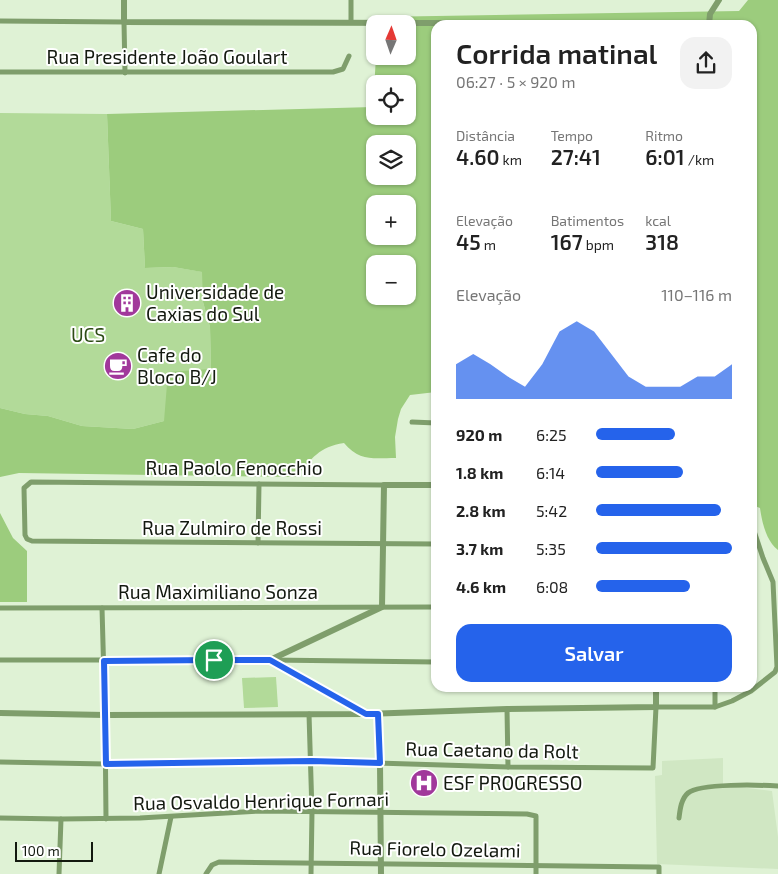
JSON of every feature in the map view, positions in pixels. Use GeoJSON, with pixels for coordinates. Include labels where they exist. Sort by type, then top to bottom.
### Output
{"type":"FeatureCollection","features":[{"type":"Feature","properties":{"kind":"street"},"geometry":{"type":"LineString","coordinates":[[124,0],[124,73]]}},
{"type":"Feature","properties":{"kind":"street"},"geometry":{"type":"LineString","coordinates":[[351,0],[351,22]]}},
{"type":"Feature","properties":{"kind":"street"},"geometry":{"type":"LineString","coordinates":[[709,20],[710,14],[719,0]]}},
{"type":"Feature","properties":{"kind":"street"},"geometry":{"type":"LineString","coordinates":[[0,21],[431,23]]}},
{"type":"Feature","properties":{"kind":"street","name":"Rua Presidente João Goulart"},"geometry":{"type":"LineString","coordinates":[[0,72],[333,72],[343,69],[348,56]]}},
{"type":"Feature","properties":{"kind":"street"},"geometry":{"type":"LineString","coordinates":[[412,422],[431,423]]}},
{"type":"Feature","properties":{"kind":"street","name":"Rua Paolo Fenocchio"},"geometry":{"type":"LineString","coordinates":[[29,541],[25,535],[24,488],[31,482],[431,485]]}},
{"type":"Feature","properties":{"kind":"street"},"geometry":{"type":"LineString","coordinates":[[258,543],[259,484]]}},
{"type":"Feature","properties":{"kind":"street"},"geometry":{"type":"LineString","coordinates":[[270,660],[382,607],[384,484]]}},
{"type":"Feature","properties":{"kind":"street"},"geometry":{"type":"LineString","coordinates":[[757,540],[773,582],[777,667],[775,672],[757,686]]}},
{"type":"Feature","properties":{"kind":"street","name":"Rua Zulmiro de Rossi"},"geometry":{"type":"LineString","coordinates":[[29,541],[431,544]]}},
{"type":"Feature","properties":{"kind":"street","name":"Rua Maximiliano Sonza"},"geometry":{"type":"LineString","coordinates":[[0,608],[431,607]]}},
{"type":"Feature","properties":{"kind":"street"},"geometry":{"type":"LineString","coordinates":[[102,608],[106,819]]}},
{"type":"Feature","properties":{"kind":"street"},"geometry":{"type":"LineString","coordinates":[[0,660],[431,662]]}},
{"type":"Feature","properties":{"kind":"street"},"geometry":{"type":"LineString","coordinates":[[270,660],[366,714]]}},
{"type":"Feature","properties":{"kind":"street"},"geometry":{"type":"LineString","coordinates":[[656,692],[656,707]]}},
{"type":"Feature","properties":{"kind":"street"},"geometry":{"type":"LineString","coordinates":[[715,692],[715,707]]}},
{"type":"Feature","properties":{"kind":"street"},"geometry":{"type":"LineString","coordinates":[[0,713],[105,715],[378,714],[507,709],[715,707],[749,692]]}},
{"type":"Feature","properties":{"kind":"street","name":"Rua Caetano da Rolt"},"geometry":{"type":"LineString","coordinates":[[0,762],[106,764],[312,761],[508,768],[653,768],[656,707]]}},
{"type":"Feature","properties":{"kind":"street"},"geometry":{"type":"LineString","coordinates":[[507,709],[508,768]]}},
{"type":"Feature","properties":{"kind":"street"},"geometry":{"type":"LineString","coordinates":[[309,714],[312,761],[311,874]]}},
{"type":"Feature","properties":{"kind":"street"},"geometry":{"type":"LineString","coordinates":[[378,714],[381,874]]}},
{"type":"Feature","properties":{"kind":"street"},"geometry":{"type":"LineString","coordinates":[[679,818],[684,797],[696,789],[778,786]]}},
{"type":"Feature","properties":{"kind":"street","name":"Rua Osvaldo Henrique Fornari"},"geometry":{"type":"LineString","coordinates":[[0,818],[106,819],[260,812],[516,813],[536,816],[536,866]]}},
{"type":"Feature","properties":{"kind":"street"},"geometry":{"type":"LineString","coordinates":[[159,874],[171,817]]}},
{"type":"Feature","properties":{"kind":"street"},"geometry":{"type":"LineString","coordinates":[[59,874],[61,819]]}},
{"type":"Feature","properties":{"kind":"street","name":"Rua Fiorelo Ozelami"},"geometry":{"type":"LineString","coordinates":[[206,874],[212,865],[219,862],[659,867],[659,874]]}},
{"type":"Feature","properties":{"kind":"street"},"geometry":{"type":"LineString","coordinates":[[536,866],[536,874]]}},
{"type":"Feature","properties":{"kind":"shaded area"},"geometry":{"type":"Polygon","coordinates":[[[723,758],[723,785],[772,791],[778,837],[778,869],[657,864],[655,776],[662,775],[662,761],[723,758]]]}},
{"type":"Feature","properties":{"kind":"shaded area","name":"ESF PROGRESSO"},"geometry":{"type":"Polygon","coordinates":[[[420,770],[430,770],[429,788],[420,787],[420,770]]]}},
{"type":"Feature","properties":{"kind":"green space"},"geometry":{"type":"Polygon","coordinates":[[[748,0],[778,0],[778,550],[770,542],[763,525],[760,508],[757,507],[757,20],[431,20],[431,393],[410,395],[401,409],[395,437],[396,458],[368,458],[356,453],[344,443],[328,447],[317,454],[296,477],[19,473],[0,477],[0,408],[25,414],[48,416],[82,426],[133,429],[164,421],[168,372],[211,369],[210,327],[203,302],[202,272],[173,267],[145,268],[143,229],[111,221],[107,114],[366,107],[366,125],[416,125],[416,75],[375,75],[375,65],[416,65],[416,16],[739,11],[748,0]]]}},
{"type":"Feature","properties":{"kind":"green space","name":"UCS"},"geometry":{"type":"Polygon","coordinates":[[[0,113],[107,114],[111,221],[143,229],[145,268],[173,267],[203,272],[203,302],[210,327],[211,370],[164,421],[133,429],[82,426],[48,416],[25,414],[0,408],[0,113]]]}},
{"type":"Feature","properties":{"kind":"green space"},"geometry":{"type":"Polygon","coordinates":[[[0,513],[13,538],[27,551],[27,602],[0,602],[0,513]]]}},
{"type":"Feature","properties":{"kind":"green space"},"geometry":{"type":"Polygon","coordinates":[[[276,677],[278,707],[244,708],[242,678],[276,677]]]}},
{"type":"Feature","properties":{"kind":"place","name":"Universidade de Caxias do Sul"},"geometry":{"type":"Point","coordinates":[127,303]}},
{"type":"Feature","properties":{"kind":"place","name":"Cafe do Bloco B/J"},"geometry":{"type":"Point","coordinates":[118,366]}},
{"type":"Feature","properties":{"kind":"place","name":"ESF PROGRESSO"},"geometry":{"type":"Point","coordinates":[424,783]}},
{"type":"Feature","properties":{"kind":"route"},"geometry":{"type":"LineString","coordinates":[[214,660],[270,660],[366,714],[378,714],[380,763],[312,761],[106,764],[104,661],[214,660]]}}]}
